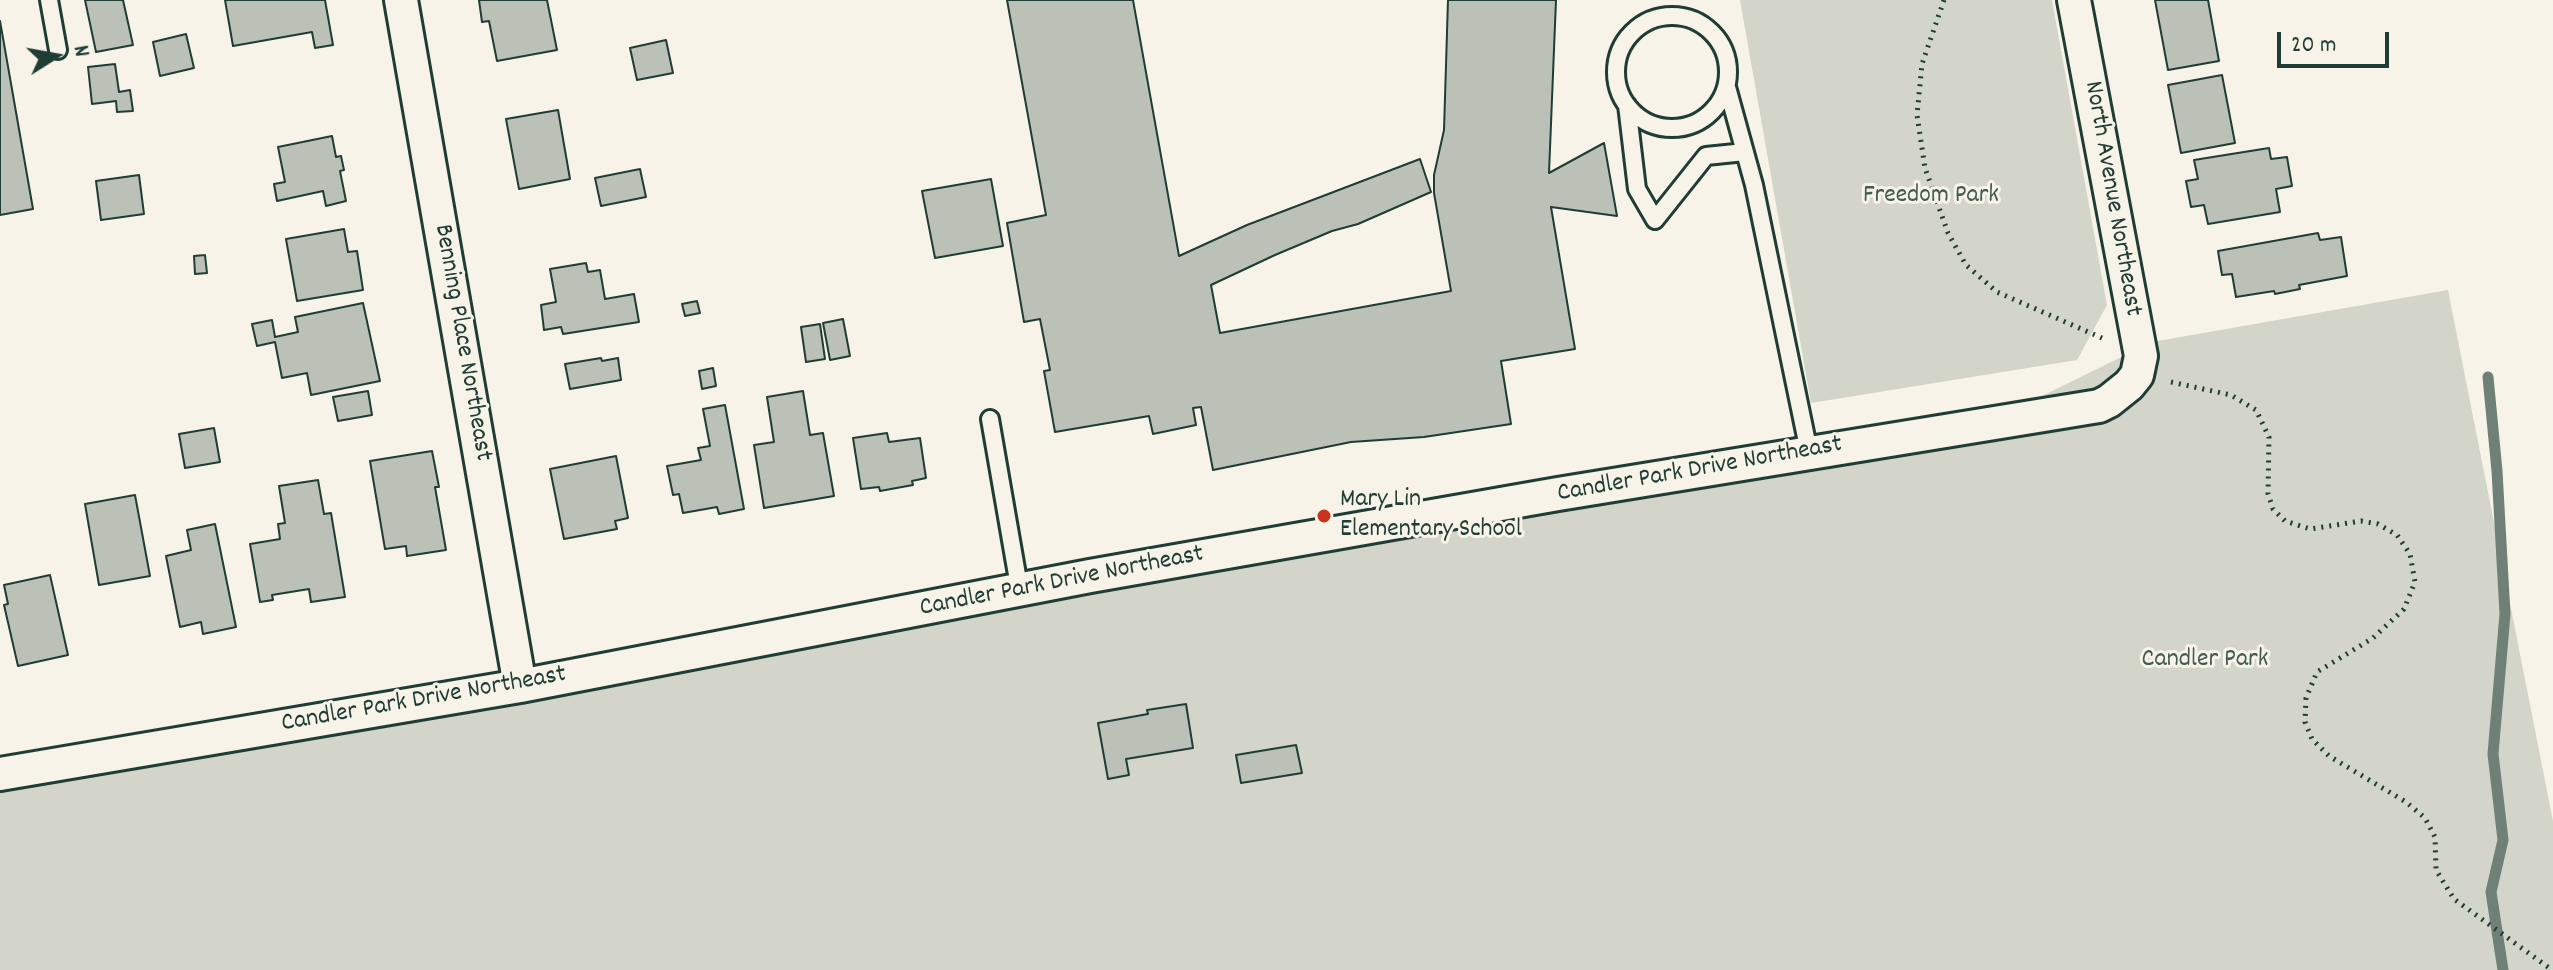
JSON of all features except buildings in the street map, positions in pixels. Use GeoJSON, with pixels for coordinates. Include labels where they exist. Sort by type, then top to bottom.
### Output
{"type":"FeatureCollection","features":[{"type":"Feature","properties":{"kind":"street","name":"Benning Place Northeast"},"geometry":{"type":"LineString","coordinates":[[401,0],[520,686]]}},
{"type":"Feature","properties":{"kind":"street","name":"North Avenue Northeast"},"geometry":{"type":"LineString","coordinates":[[2074,0],[2141,356],[2137,375],[2121,393]]}},
{"type":"Feature","properties":{"kind":"street","name":"Candler Park Drive Northeast"},"geometry":{"type":"LineString","coordinates":[[0,774],[520,686],[1106,574],[1809,452],[2089,408],[2121,393]]}},
{"type":"Feature","properties":{"kind":"lane"},"geometry":{"type":"LineString","coordinates":[[49,0],[58,50]]}},
{"type":"Feature","properties":{"kind":"lane"},"geometry":{"type":"LineString","coordinates":[[1671,0],[1678,17]]}},
{"type":"Feature","properties":{"kind":"lane"},"geometry":{"type":"LineString","coordinates":[[1745,152],[1706,156],[1655,220],[1637,189],[1627,104],[1617,80],[1618,58],[1627,38],[1643,23],[1665,16],[1686,18],[1706,27],[1721,44],[1728,64],[1727,87],[1745,152],[1754,185],[1809,452]]}},
{"type":"Feature","properties":{"kind":"lane"},"geometry":{"type":"LineString","coordinates":[[1627,104],[1638,117],[1659,127],[1680,128],[1701,121],[1718,106],[1727,87]]}},
{"type":"Feature","properties":{"kind":"lane"},"geometry":{"type":"LineString","coordinates":[[990,419],[1020,592]]}},
{"type":"Feature","properties":{"kind":"path"},"geometry":{"type":"LineString","coordinates":[[1944,0],[1922,64],[1917,115],[1925,168],[1948,233],[1966,265],[1997,292],[2103,339]]}},
{"type":"Feature","properties":{"kind":"path"},"geometry":{"type":"LineString","coordinates":[[2166,381],[2231,395],[2256,410],[2269,437],[2268,494],[2273,509],[2285,521],[2310,529],[2361,521],[2378,524],[2397,535],[2410,554],[2415,582],[2404,609],[2373,638],[2317,672],[2306,698],[2305,722],[2312,739],[2329,756],[2406,802],[2425,818],[2435,837],[2436,870],[2454,899],[2552,970]]}},
{"type":"Feature","properties":{"kind":"green space","name":"Freedom Park"},"geometry":{"type":"Polygon","coordinates":[[[1740,0],[2052,0],[2107,305],[2077,360],[1811,403],[1740,0]]]}},
{"type":"Feature","properties":{"kind":"green space","name":"Candler Park"},"geometry":{"type":"Polygon","coordinates":[[[2448,290],[2553,821],[2553,970],[0,970],[0,761],[2044,395],[2152,342],[2448,290]]]}},
{"type":"Feature","properties":{"kind":"waterway"},"geometry":{"type":"LineString","coordinates":[[2488,377],[2505,614],[2493,754],[2503,840],[2491,892],[2503,970]]}},
{"type":"Feature","properties":{"kind":"place","name":"Mary Lin Elementary School"},"geometry":{"type":"Point","coordinates":[1324,516]}}]}
